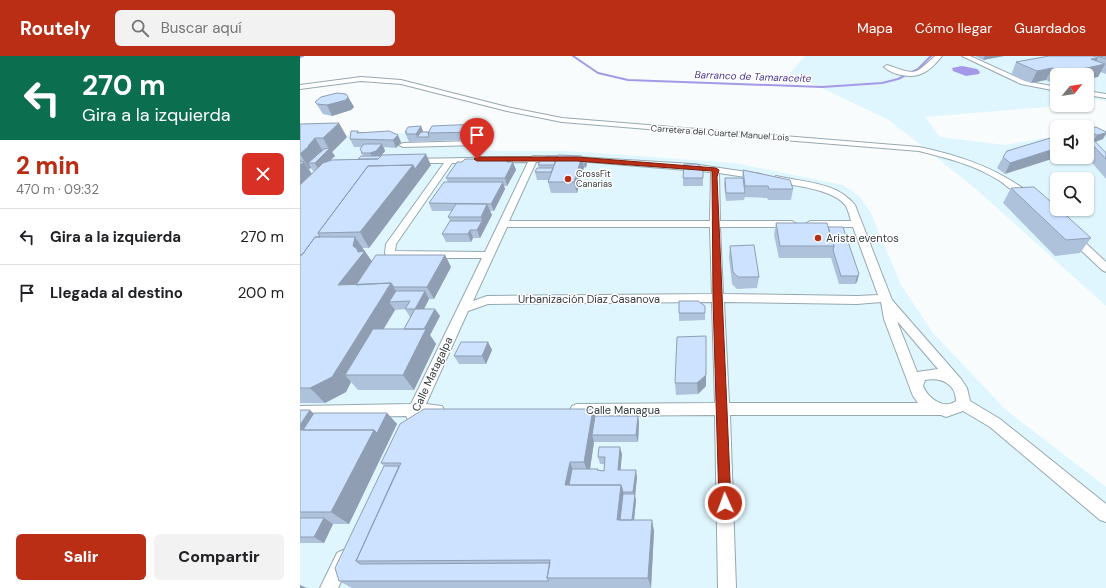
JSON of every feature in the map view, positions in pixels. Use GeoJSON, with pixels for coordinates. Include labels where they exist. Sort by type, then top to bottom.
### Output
{"type":"FeatureCollection","features":[{"type":"Feature","properties":{"kind":"street"},"geometry":{"type":"LineString","coordinates":[[887,67],[897,72],[914,74],[924,71],[939,56]]}},
{"type":"Feature","properties":{"kind":"street"},"geometry":{"type":"LineString","coordinates":[[965,56],[1023,83],[1050,88]]}},
{"type":"Feature","properties":{"kind":"street","name":"Carretera del Cuartel Manuel Lois"},"geometry":{"type":"LineString","coordinates":[[300,87],[347,80],[381,80],[401,82],[507,109],[562,120],[919,149],[962,159],[982,167],[1004,179],[1036,203]]}},
{"type":"Feature","properties":{"kind":"street"},"geometry":{"type":"LineString","coordinates":[[1094,94],[1106,96]]}},
{"type":"Feature","properties":{"kind":"street"},"geometry":{"type":"LineString","coordinates":[[400,144],[476,143]]}},
{"type":"Feature","properties":{"kind":"street"},"geometry":{"type":"LineString","coordinates":[[404,161],[534,158],[577,159],[716,170],[752,174],[819,188],[842,196],[850,205],[886,300],[890,319],[920,396],[931,406],[946,411],[956,409],[963,404],[964,394],[957,383],[886,300]]}},
{"type":"Feature","properties":{"kind":"street","name":"Calle Matagalpa"},"geometry":{"type":"LineString","coordinates":[[406,430],[534,158]]}},
{"type":"Feature","properties":{"kind":"street"},"geometry":{"type":"LineString","coordinates":[[450,160],[390,244],[390,253],[403,255],[488,255]]}},
{"type":"Feature","properties":{"kind":"street"},"geometry":{"type":"LineString","coordinates":[[716,170],[714,177],[715,223],[727,588]]}},
{"type":"Feature","properties":{"kind":"street"},"geometry":{"type":"LineString","coordinates":[[503,224],[856,224]]}},
{"type":"Feature","properties":{"kind":"street"},"geometry":{"type":"LineString","coordinates":[[1065,230],[1106,268]]}},
{"type":"Feature","properties":{"kind":"street","name":"Urbanización Díaz Casanova"},"geometry":{"type":"LineString","coordinates":[[462,309],[487,300],[717,298],[886,300]]}},
{"type":"Feature","properties":{"kind":"street"},"geometry":{"type":"LineString","coordinates":[[916,384],[921,376],[932,373],[945,375],[957,383]]}},
{"type":"Feature","properties":{"kind":"street"},"geometry":{"type":"LineString","coordinates":[[963,404],[995,423],[1106,514]]}},
{"type":"Feature","properties":{"kind":"street","name":"Calle Managua"},"geometry":{"type":"LineString","coordinates":[[561,410],[892,408],[946,411]]}},
{"type":"Feature","properties":{"kind":"street"},"geometry":{"type":"LineString","coordinates":[[300,412],[451,410]]}},
{"type":"Feature","properties":{"kind":"street"},"geometry":{"type":"LineString","coordinates":[[329,588],[348,550]]}},
{"type":"Feature","properties":{"kind":"shaded area"},"geometry":{"type":"Polygon","coordinates":[[[805,56],[1106,56],[1106,101],[1094,99],[1094,68],[1050,68],[1050,107],[925,117],[940,137],[1005,145],[1050,138],[1050,164],[1094,164],[1094,133],[1106,130],[1106,306],[976,189],[889,120],[790,73],[805,56]]]}},
{"type":"Feature","properties":{"kind":"shaded area"},"geometry":{"type":"Polygon","coordinates":[[[962,66],[977,69],[980,72],[979,74],[966,76],[953,71],[952,68],[962,66]]]}},
{"type":"Feature","properties":{"kind":"shaded area"},"geometry":{"type":"Polygon","coordinates":[[[491,130],[483,151],[567,151],[735,163],[843,185],[859,196],[870,211],[901,285],[933,333],[1006,410],[1106,487],[1106,588],[300,588],[300,137],[491,130]]]}},
{"type":"Feature","properties":{"kind":"building"},"geometry":{"type":"Polygon","coordinates":[[[1049,56],[1093,56],[1098,58],[1091,59],[1105,64],[1087,68],[1050,68],[1037,71],[1016,62],[1049,56]]]}},
{"type":"Feature","properties":{"kind":"building"},"geometry":{"type":"Polygon","coordinates":[[[337,93],[346,94],[348,97],[346,100],[327,105],[317,104],[315,102],[321,97],[337,93]]]}},
{"type":"Feature","properties":{"kind":"building"},"geometry":{"type":"Polygon","coordinates":[[[339,123],[323,138],[315,138],[300,154],[300,124],[339,123]]]}},
{"type":"Feature","properties":{"kind":"building"},"geometry":{"type":"Polygon","coordinates":[[[480,124],[477,132],[428,133],[432,126],[480,124]]]}},
{"type":"Feature","properties":{"kind":"building"},"geometry":{"type":"Polygon","coordinates":[[[421,126],[416,134],[406,134],[407,132],[405,132],[408,127],[421,126]]]}},
{"type":"Feature","properties":{"kind":"building"},"geometry":{"type":"Polygon","coordinates":[[[482,127],[489,127],[485,135],[478,135],[482,127]]]}},
{"type":"Feature","properties":{"kind":"building"},"geometry":{"type":"Polygon","coordinates":[[[1094,127],[1096,127],[1106,133],[1097,135],[1094,134],[1094,127]]]}},
{"type":"Feature","properties":{"kind":"building"},"geometry":{"type":"Polygon","coordinates":[[[351,131],[358,131],[357,133],[389,131],[398,135],[393,140],[350,139],[351,131]]]}},
{"type":"Feature","properties":{"kind":"building"},"geometry":{"type":"Polygon","coordinates":[[[421,132],[429,132],[429,137],[417,137],[421,132]]]}},
{"type":"Feature","properties":{"kind":"building"},"geometry":{"type":"Polygon","coordinates":[[[1050,138],[1050,150],[1010,163],[1003,157],[1007,151],[1050,138]]]}},
{"type":"Feature","properties":{"kind":"building"},"geometry":{"type":"Polygon","coordinates":[[[1094,140],[1106,153],[1106,159],[1094,146],[1094,140]]]}},
{"type":"Feature","properties":{"kind":"building"},"geometry":{"type":"Polygon","coordinates":[[[364,144],[382,144],[376,151],[361,153],[362,152],[360,149],[364,144]]]}},
{"type":"Feature","properties":{"kind":"building"},"geometry":{"type":"Polygon","coordinates":[[[330,148],[315,163],[308,163],[324,149],[330,148]]]}},
{"type":"Feature","properties":{"kind":"building"},"geometry":{"type":"Polygon","coordinates":[[[426,154],[415,169],[413,165],[368,166],[318,233],[320,237],[315,237],[302,255],[300,255],[300,185],[323,163],[332,160],[378,159],[382,155],[426,154]]]}},
{"type":"Feature","properties":{"kind":"building"},"geometry":{"type":"Polygon","coordinates":[[[558,155],[582,156],[574,182],[548,182],[558,155]]]}},
{"type":"Feature","properties":{"kind":"building"},"geometry":{"type":"Polygon","coordinates":[[[361,156],[381,156],[378,159],[358,159],[361,156]]]}},
{"type":"Feature","properties":{"kind":"building"},"geometry":{"type":"Polygon","coordinates":[[[548,156],[557,156],[554,165],[538,165],[541,159],[548,156]]]}},
{"type":"Feature","properties":{"kind":"building"},"geometry":{"type":"Polygon","coordinates":[[[465,159],[509,159],[507,162],[513,162],[505,178],[446,178],[457,162],[462,162],[465,159]]]}},
{"type":"Feature","properties":{"kind":"building"},"geometry":{"type":"Polygon","coordinates":[[[684,164],[697,164],[703,168],[703,178],[683,178],[684,164]]]}},
{"type":"Feature","properties":{"kind":"building"},"geometry":{"type":"Polygon","coordinates":[[[413,165],[360,232],[318,233],[368,166],[413,165]]]}},
{"type":"Feature","properties":{"kind":"building"},"geometry":{"type":"Polygon","coordinates":[[[537,168],[553,168],[551,172],[535,172],[537,168]]]}},
{"type":"Feature","properties":{"kind":"building"},"geometry":{"type":"Polygon","coordinates":[[[743,170],[790,180],[793,189],[769,189],[768,186],[745,186],[743,170]]]}},
{"type":"Feature","properties":{"kind":"building"},"geometry":{"type":"Polygon","coordinates":[[[725,178],[743,178],[745,193],[726,193],[725,178]]]}},
{"type":"Feature","properties":{"kind":"building"},"geometry":{"type":"Polygon","coordinates":[[[444,182],[503,182],[491,204],[429,203],[444,182]]]}},
{"type":"Feature","properties":{"kind":"building"},"geometry":{"type":"Polygon","coordinates":[[[1034,187],[1050,201],[1050,216],[1067,216],[1091,238],[1066,240],[1011,188],[1034,187]]]}},
{"type":"Feature","properties":{"kind":"building"},"geometry":{"type":"Polygon","coordinates":[[[456,204],[487,204],[481,217],[448,217],[456,204]]]}},
{"type":"Feature","properties":{"kind":"building"},"geometry":{"type":"Polygon","coordinates":[[[450,221],[482,221],[477,230],[470,230],[468,234],[442,234],[450,221]]]}},
{"type":"Feature","properties":{"kind":"building"},"geometry":{"type":"Polygon","coordinates":[[[776,223],[827,223],[834,246],[780,246],[776,223]]]}},
{"type":"Feature","properties":{"kind":"building"},"geometry":{"type":"Polygon","coordinates":[[[828,227],[843,227],[859,274],[857,276],[841,276],[828,227]]]}},
{"type":"Feature","properties":{"kind":"building"},"geometry":{"type":"Polygon","coordinates":[[[315,237],[355,237],[353,246],[358,252],[365,251],[338,285],[391,283],[332,377],[310,388],[300,388],[300,255],[302,255],[315,237]]]}},
{"type":"Feature","properties":{"kind":"building"},"geometry":{"type":"Polygon","coordinates":[[[754,245],[759,277],[738,277],[733,272],[730,246],[754,245]]]}},
{"type":"Feature","properties":{"kind":"building"},"geometry":{"type":"Polygon","coordinates":[[[376,255],[445,255],[427,287],[394,287],[391,283],[356,285],[376,255]]]}},
{"type":"Feature","properties":{"kind":"building"},"geometry":{"type":"Polygon","coordinates":[[[396,291],[425,291],[415,309],[405,309],[410,301],[389,302],[396,291]]]}},
{"type":"Feature","properties":{"kind":"building"},"geometry":{"type":"Polygon","coordinates":[[[679,301],[698,301],[705,306],[705,313],[679,313],[679,301]]]}},
{"type":"Feature","properties":{"kind":"building"},"geometry":{"type":"Polygon","coordinates":[[[415,309],[435,309],[424,329],[404,329],[415,309]]]}},
{"type":"Feature","properties":{"kind":"building"},"geometry":{"type":"Polygon","coordinates":[[[373,329],[426,329],[403,375],[345,375],[373,329]]]}},
{"type":"Feature","properties":{"kind":"building"},"geometry":{"type":"Polygon","coordinates":[[[706,336],[706,375],[697,383],[675,383],[677,337],[706,336]]]}},
{"type":"Feature","properties":{"kind":"building"},"geometry":{"type":"Polygon","coordinates":[[[461,342],[488,342],[482,356],[454,356],[461,342]]]}},
{"type":"Feature","properties":{"kind":"building"},"geometry":{"type":"Polygon","coordinates":[[[424,409],[593,409],[584,462],[570,462],[565,485],[621,485],[617,520],[652,520],[648,578],[547,578],[550,560],[356,561],[401,463],[381,463],[400,424],[424,409]]]}},
{"type":"Feature","properties":{"kind":"building"},"geometry":{"type":"Polygon","coordinates":[[[300,410],[310,410],[300,425],[300,410]]]}},
{"type":"Feature","properties":{"kind":"building"},"geometry":{"type":"Polygon","coordinates":[[[314,413],[387,413],[377,433],[374,430],[303,430],[314,413]]]}},
{"type":"Feature","properties":{"kind":"building"},"geometry":{"type":"Polygon","coordinates":[[[595,416],[638,416],[636,435],[592,435],[595,416]]]}},
{"type":"Feature","properties":{"kind":"building"},"geometry":{"type":"Polygon","coordinates":[[[300,430],[374,430],[331,512],[300,512],[300,430]]]}},
{"type":"Feature","properties":{"kind":"building"},"geometry":{"type":"Polygon","coordinates":[[[599,447],[620,447],[618,470],[636,470],[633,492],[623,492],[621,485],[569,485],[572,469],[598,469],[597,470],[604,471],[605,457],[598,457],[599,447]]]}},
{"type":"Feature","properties":{"kind":"building"},"geometry":{"type":"Polygon","coordinates":[[[384,466],[399,466],[356,561],[360,564],[550,563],[547,578],[549,581],[339,581],[335,568],[384,466]]]}},
{"type":"Feature","properties":{"kind":"building"},"geometry":{"type":"Polygon","coordinates":[[[623,494],[635,494],[632,520],[620,520],[623,494]]]}},
{"type":"Feature","properties":{"kind":"building"},"geometry":{"type":"Polygon","coordinates":[[[300,518],[324,518],[314,537],[300,537],[300,518]]]}},
{"type":"Feature","properties":{"kind":"waterway","name":"Barranco de Tamaraceite"},"geometry":{"type":"LineString","coordinates":[[573,56],[598,73],[628,80],[822,87],[882,83],[898,79],[918,69],[931,56]]}},
{"type":"Feature","properties":{"kind":"place","name":"CrossFit Canarias"},"geometry":{"type":"Point","coordinates":[568,179]}},
{"type":"Feature","properties":{"kind":"place","name":"Arista eventos"},"geometry":{"type":"Point","coordinates":[818,238]}},
{"type":"Feature","properties":{"kind":"route"},"geometry":{"type":"LineString","coordinates":[[477,159],[577,159],[716,170],[714,177],[717,298],[725,503]]}}]}
